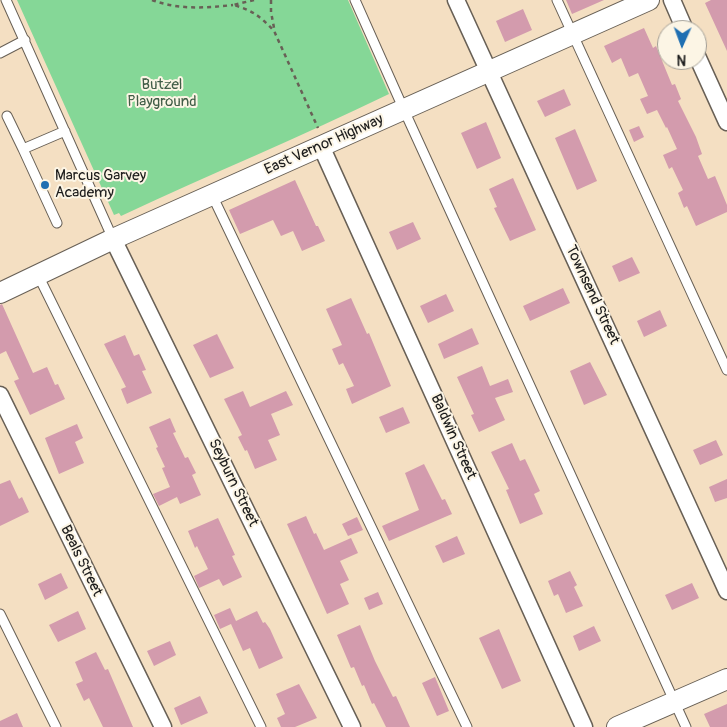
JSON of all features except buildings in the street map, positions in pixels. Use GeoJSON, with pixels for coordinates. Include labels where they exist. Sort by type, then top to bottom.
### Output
{"type":"FeatureCollection","features":[{"type":"Feature","properties":{"kind":"street","name":"Townsend Street"},"geometry":{"type":"LineString","coordinates":[[456,0],[727,591]]}},
{"type":"Feature","properties":{"kind":"street","name":"East Vernor Highway"},"geometry":{"type":"LineString","coordinates":[[0,293],[113,239],[212,195],[320,137],[404,110],[649,0]]}},
{"type":"Feature","properties":{"kind":"street"},"geometry":{"type":"LineString","coordinates":[[672,0],[681,20]]}},
{"type":"Feature","properties":{"kind":"street"},"geometry":{"type":"LineString","coordinates":[[703,70],[727,122]]}},
{"type":"Feature","properties":{"kind":"street","name":"Baldwin Street"},"geometry":{"type":"LineString","coordinates":[[320,137],[584,727]]}},
{"type":"Feature","properties":{"kind":"street","name":"Seyburn Street"},"geometry":{"type":"LineString","coordinates":[[113,239],[352,727]]}},
{"type":"Feature","properties":{"kind":"street","name":"Beals Street"},"geometry":{"type":"LineString","coordinates":[[0,395],[163,727]]}},
{"type":"Feature","properties":{"kind":"street"},"geometry":{"type":"LineString","coordinates":[[617,727],[727,679]]}},
{"type":"Feature","properties":{"kind":"lane"},"geometry":{"type":"LineString","coordinates":[[6,0],[113,239]]}},
{"type":"Feature","properties":{"kind":"lane"},"geometry":{"type":"LineString","coordinates":[[355,0],[686,727]]}},
{"type":"Feature","properties":{"kind":"lane"},"geometry":{"type":"LineString","coordinates":[[557,0],[727,370]]}},
{"type":"Feature","properties":{"kind":"lane"},"geometry":{"type":"LineString","coordinates":[[0,53],[25,40]]}},
{"type":"Feature","properties":{"kind":"lane"},"geometry":{"type":"LineString","coordinates":[[7,116],[57,222]]}},
{"type":"Feature","properties":{"kind":"lane"},"geometry":{"type":"LineString","coordinates":[[23,148],[65,131]]}},
{"type":"Feature","properties":{"kind":"lane"},"geometry":{"type":"LineString","coordinates":[[212,195],[467,727]]}},
{"type":"Feature","properties":{"kind":"lane"},"geometry":{"type":"LineString","coordinates":[[38,275],[261,727]]}},
{"type":"Feature","properties":{"kind":"lane"},"geometry":{"type":"LineString","coordinates":[[0,614],[56,727]]}},
{"type":"Feature","properties":{"kind":"path"},"geometry":{"type":"LineString","coordinates":[[152,0],[184,8],[233,5],[254,0]]}},
{"type":"Feature","properties":{"kind":"path"},"geometry":{"type":"LineString","coordinates":[[271,0],[270,12],[275,33],[320,137]]}},
{"type":"Feature","properties":{"kind":"path"},"geometry":{"type":"LineString","coordinates":[[233,5],[261,16],[275,33]]}},
{"type":"Feature","properties":{"kind":"green space","name":"Butzel Playground"},"geometry":{"type":"Polygon","coordinates":[[[17,0],[348,0],[389,94],[121,216],[119,213],[114,215],[17,0]]]}},
{"type":"Feature","properties":{"kind":"place","name":"Marcus Garvey Academy"},"geometry":{"type":"Point","coordinates":[45,185]}}]}
